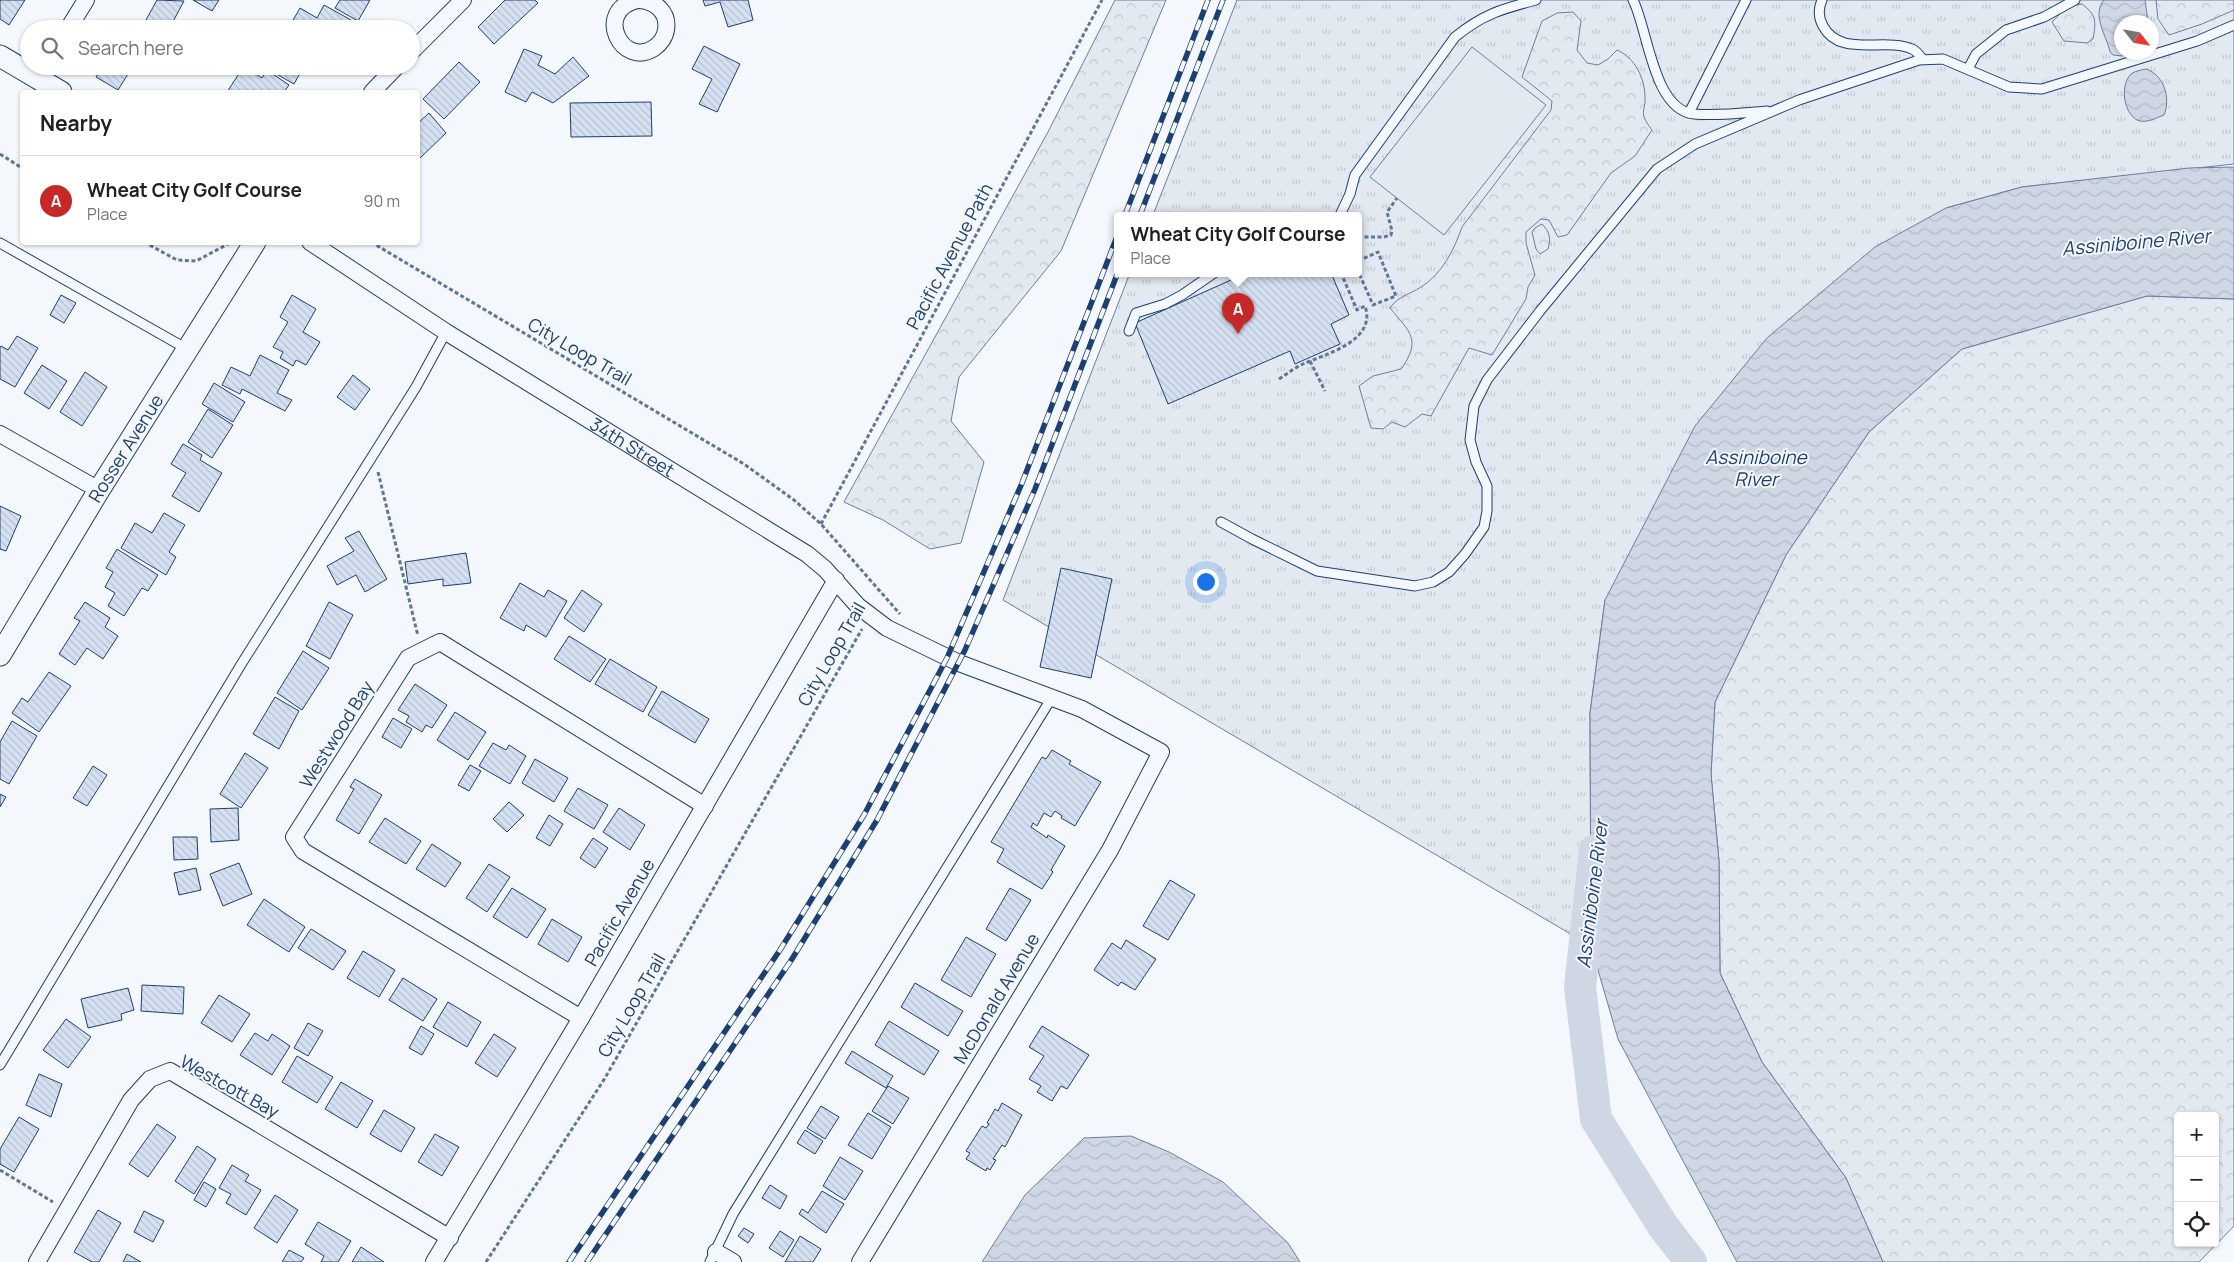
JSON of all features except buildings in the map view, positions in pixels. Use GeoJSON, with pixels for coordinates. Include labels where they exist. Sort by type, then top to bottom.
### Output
{"type":"FeatureCollection","features":[{"type":"Feature","properties":{"kind":"street"},"geometry":{"type":"LineString","coordinates":[[74,20],[86,0]]}},
{"type":"Feature","properties":{"kind":"street"},"geometry":{"type":"LineString","coordinates":[[420,43],[463,0]]}},
{"type":"Feature","properties":{"kind":"street"},"geometry":{"type":"LineString","coordinates":[[638,0],[655,4],[662,10],[666,18],[664,36],[652,50],[636,52],[628,50],[617,38],[614,22],[617,4],[638,0]]}},
{"type":"Feature","properties":{"kind":"street"},"geometry":{"type":"LineString","coordinates":[[0,56],[20,64]]}},
{"type":"Feature","properties":{"kind":"street"},"geometry":{"type":"LineString","coordinates":[[44,75],[59,90]]}},
{"type":"Feature","properties":{"kind":"street"},"geometry":{"type":"LineString","coordinates":[[374,90],[388,75]]}},
{"type":"Feature","properties":{"kind":"street","name":"Rosser Avenue"},"geometry":{"type":"LineString","coordinates":[[3,645],[253,245]]}},
{"type":"Feature","properties":{"kind":"street","name":"34th Street"},"geometry":{"type":"LineString","coordinates":[[315,245],[446,332],[807,554],[826,569],[869,616],[887,628],[953,660],[1051,699],[1082,709],[1160,752]]}},
{"type":"Feature","properties":{"kind":"street"},"geometry":{"type":"LineString","coordinates":[[0,434],[100,490]]}},
{"type":"Feature","properties":{"kind":"street","name":"Pacific Avenue"},"geometry":{"type":"LineString","coordinates":[[434,1262],[581,1018],[836,580]]}},
{"type":"Feature","properties":{"kind":"street","name":"Westwood Bay"},"geometry":{"type":"LineString","coordinates":[[581,1018],[303,851],[294,837],[408,658],[440,642],[705,806]]}},
{"type":"Feature","properties":{"kind":"street","name":"McDonald Avenue"},"geometry":{"type":"LineString","coordinates":[[860,1262],[1110,850],[1160,752]]}},
{"type":"Feature","properties":{"kind":"street","name":"Westcott Bay"},"geometry":{"type":"LineString","coordinates":[[36,1262],[131,1100],[150,1079],[170,1071],[450,1238]]}},
{"type":"Feature","properties":{"kind":"street"},"geometry":{"type":"LineString","coordinates":[[713,1257],[733,1262]]}},
{"type":"Feature","properties":{"kind":"lane"},"geometry":{"type":"LineString","coordinates":[[1341,212],[1350,194],[1355,174],[1456,38],[1475,22],[1499,10],[1536,0]]}},
{"type":"Feature","properties":{"kind":"lane"},"geometry":{"type":"LineString","coordinates":[[1633,0],[1638,10],[1655,70],[1664,91],[1678,109],[1689,113],[1773,111]]}},
{"type":"Feature","properties":{"kind":"lane"},"geometry":{"type":"LineString","coordinates":[[1689,113],[1746,0]]}},
{"type":"Feature","properties":{"kind":"lane"},"geometry":{"type":"LineString","coordinates":[[1822,0],[1818,8],[1821,22],[1826,32],[1836,41],[1850,44],[1899,45],[1914,50],[1923,60]]}},
{"type":"Feature","properties":{"kind":"lane"},"geometry":{"type":"LineString","coordinates":[[1968,69],[1976,54],[2006,30],[2044,17],[2075,0]]}},
{"type":"Feature","properties":{"kind":"lane"},"geometry":{"type":"LineString","coordinates":[[1221,522],[1252,540],[1317,571],[1414,586],[1433,582],[1449,572],[1465,554],[1484,527],[1487,511],[1487,486],[1476,462],[1470,440],[1474,406],[1486,380],[1657,169],[1696,144],[1773,111],[1849,83],[1923,60],[1943,59],[2009,87],[2042,89],[2197,41],[2234,25]]}},
{"type":"Feature","properties":{"kind":"lane"},"geometry":{"type":"LineString","coordinates":[[0,243],[188,350]]}},
{"type":"Feature","properties":{"kind":"lane"},"geometry":{"type":"LineString","coordinates":[[1129,331],[1136,313],[1165,304],[1182,296],[1208,277]]}},
{"type":"Feature","properties":{"kind":"lane"},"geometry":{"type":"LineString","coordinates":[[0,1065],[237,671],[416,387],[446,332]]}},
{"type":"Feature","properties":{"kind":"lane"},"geometry":{"type":"LineString","coordinates":[[713,1257],[733,1214],[1051,699]]}},
{"type":"Feature","properties":{"kind":"path","name":"Pacific Avenue Path"},"geometry":{"type":"LineString","coordinates":[[821,524],[1102,0]]}},
{"type":"Feature","properties":{"kind":"path"},"geometry":{"type":"LineString","coordinates":[[0,154],[20,167]]}},
{"type":"Feature","properties":{"kind":"path"},"geometry":{"type":"LineString","coordinates":[[1362,237],[1384,237],[1391,235],[1392,228],[1388,212],[1397,198]]}},
{"type":"Feature","properties":{"kind":"path"},"geometry":{"type":"LineString","coordinates":[[150,245],[177,260],[196,261],[225,245]]}},
{"type":"Feature","properties":{"kind":"path","name":"City Loop Trail"},"geometry":{"type":"LineString","coordinates":[[376,245],[744,464],[794,500],[821,524],[881,594],[605,1078],[486,1262]]}},
{"type":"Feature","properties":{"kind":"path"},"geometry":{"type":"LineString","coordinates":[[1343,277],[1358,310],[1396,296],[1378,252],[1362,259]]}},
{"type":"Feature","properties":{"kind":"path"},"geometry":{"type":"LineString","coordinates":[[1361,277],[1373,305]]}},
{"type":"Feature","properties":{"kind":"path"},"geometry":{"type":"LineString","coordinates":[[1279,379],[1310,361],[1348,344],[1366,322],[1368,313],[1366,308]]}},
{"type":"Feature","properties":{"kind":"path"},"geometry":{"type":"LineString","coordinates":[[1310,361],[1325,391]]}},
{"type":"Feature","properties":{"kind":"path"},"geometry":{"type":"LineString","coordinates":[[370,460],[376,463],[422,651]]}},
{"type":"Feature","properties":{"kind":"path"},"geometry":{"type":"LineString","coordinates":[[0,1170],[66,1210]]}},
{"type":"Feature","properties":{"kind":"green space"},"geometry":{"type":"Polygon","coordinates":[[[1115,0],[1166,0],[1061,251],[959,377],[951,421],[984,462],[961,543],[930,549],[883,520],[844,502],[1048,132],[1115,0]]]}},
{"type":"Feature","properties":{"kind":"green space"},"geometry":{"type":"Polygon","coordinates":[[[1237,0],[2234,0],[2234,164],[2022,187],[1946,208],[1605,600],[1590,713],[1591,946],[1003,600],[1128,277],[1362,277],[1362,212],[1154,212],[1237,0]]]}},
{"type":"Feature","properties":{"kind":"green space"},"geometry":{"type":"Polygon","coordinates":[[[2156,0],[2234,0],[2234,10],[2202,24],[2169,35],[2158,15],[2156,0]]]}},
{"type":"Feature","properties":{"kind":"green space"},"geometry":{"type":"Polygon","coordinates":[[[2082,4],[2093,15],[2095,28],[2093,39],[2087,43],[2064,41],[2052,22],[2068,6],[2082,4]]]}},
{"type":"Feature","properties":{"kind":"green space"},"geometry":{"type":"Polygon","coordinates":[[[1573,12],[1581,21],[1577,50],[1587,63],[1598,65],[1617,50],[1634,63],[1641,76],[1645,91],[1644,117],[1652,130],[1635,156],[1611,173],[1567,235],[1558,237],[1549,220],[1541,219],[1526,232],[1526,243],[1535,275],[1528,287],[1526,299],[1492,355],[1469,348],[1431,416],[1422,414],[1405,427],[1392,422],[1383,429],[1371,428],[1359,386],[1373,376],[1401,369],[1411,351],[1412,343],[1408,330],[1390,308],[1400,298],[1428,282],[1441,268],[1451,253],[1462,227],[1551,110],[1552,101],[1522,77],[1542,21],[1557,13],[1573,12]]]}},
{"type":"Feature","properties":{"kind":"green space"},"geometry":{"type":"Polygon","coordinates":[[[1472,47],[1546,105],[1444,235],[1370,177],[1472,47]]]}},
{"type":"Feature","properties":{"kind":"green space"},"geometry":{"type":"Polygon","coordinates":[[[1542,224],[1548,233],[1549,242],[1548,249],[1540,254],[1536,249],[1532,232],[1542,224]]]}},
{"type":"Feature","properties":{"kind":"green space"},"geometry":{"type":"Polygon","coordinates":[[[2147,296],[2234,299],[2234,1226],[2219,1241],[2219,1112],[2174,1112],[2174,1247],[2214,1247],[2199,1262],[1883,1262],[1846,1178],[1762,1062],[1720,973],[1719,861],[1711,774],[1715,702],[1786,555],[1869,432],[1962,349],[2147,296]]]}},
{"type":"Feature","properties":{"kind":"water"},"geometry":{"type":"Polygon","coordinates":[[[2104,0],[2145,0],[2147,15],[2114,15],[2114,55],[2110,52],[2099,19],[2100,6],[2104,0]]]}},
{"type":"Feature","properties":{"kind":"water"},"geometry":{"type":"Polygon","coordinates":[[[2146,69],[2157,76],[2161,82],[2167,101],[2164,115],[2140,121],[2132,116],[2129,111],[2124,91],[2131,74],[2146,69]]]}},
{"type":"Feature","properties":{"kind":"water","name":"Assiniboine River"},"geometry":{"type":"Polygon","coordinates":[[[2234,167],[2234,299],[2147,296],[1962,349],[1869,432],[1786,555],[1715,702],[1711,774],[1719,861],[1720,973],[1762,1062],[1846,1178],[1883,1262],[1737,1262],[1618,1039],[1591,946],[1590,713],[1605,600],[1695,426],[1767,338],[1875,247],[1946,208],[2022,187],[2189,168],[2234,167]]]}},
{"type":"Feature","properties":{"kind":"water"},"geometry":{"type":"Polygon","coordinates":[[[1131,1136],[1169,1152],[1223,1182],[1288,1243],[1300,1262],[982,1262],[1025,1195],[1084,1138],[1131,1136]]]}},
{"type":"Feature","properties":{"kind":"waterway","name":"Assiniboine River"},"geometry":{"type":"LineString","coordinates":[[1595,850],[1580,987],[1596,1119],[1663,1226],[1691,1262]]}},
{"type":"Feature","properties":{"kind":"railway"},"geometry":{"type":"LineString","coordinates":[[1126,212],[1208,0]]}},
{"type":"Feature","properties":{"kind":"railway"},"geometry":{"type":"LineString","coordinates":[[1141,212],[1223,0]]}},
{"type":"Feature","properties":{"kind":"railway"},"geometry":{"type":"LineString","coordinates":[[569,1262],[780,950],[864,815],[947,658],[1022,483],[1114,244]]}},
{"type":"Feature","properties":{"kind":"railway"},"geometry":{"type":"LineString","coordinates":[[587,1262],[792,959],[877,820],[965,650],[1035,489],[1116,277]]}},
{"type":"Feature","properties":{"kind":"place","name":"Wheat City Golf Course"},"geometry":{"type":"Point","coordinates":[1238,334]}}]}
